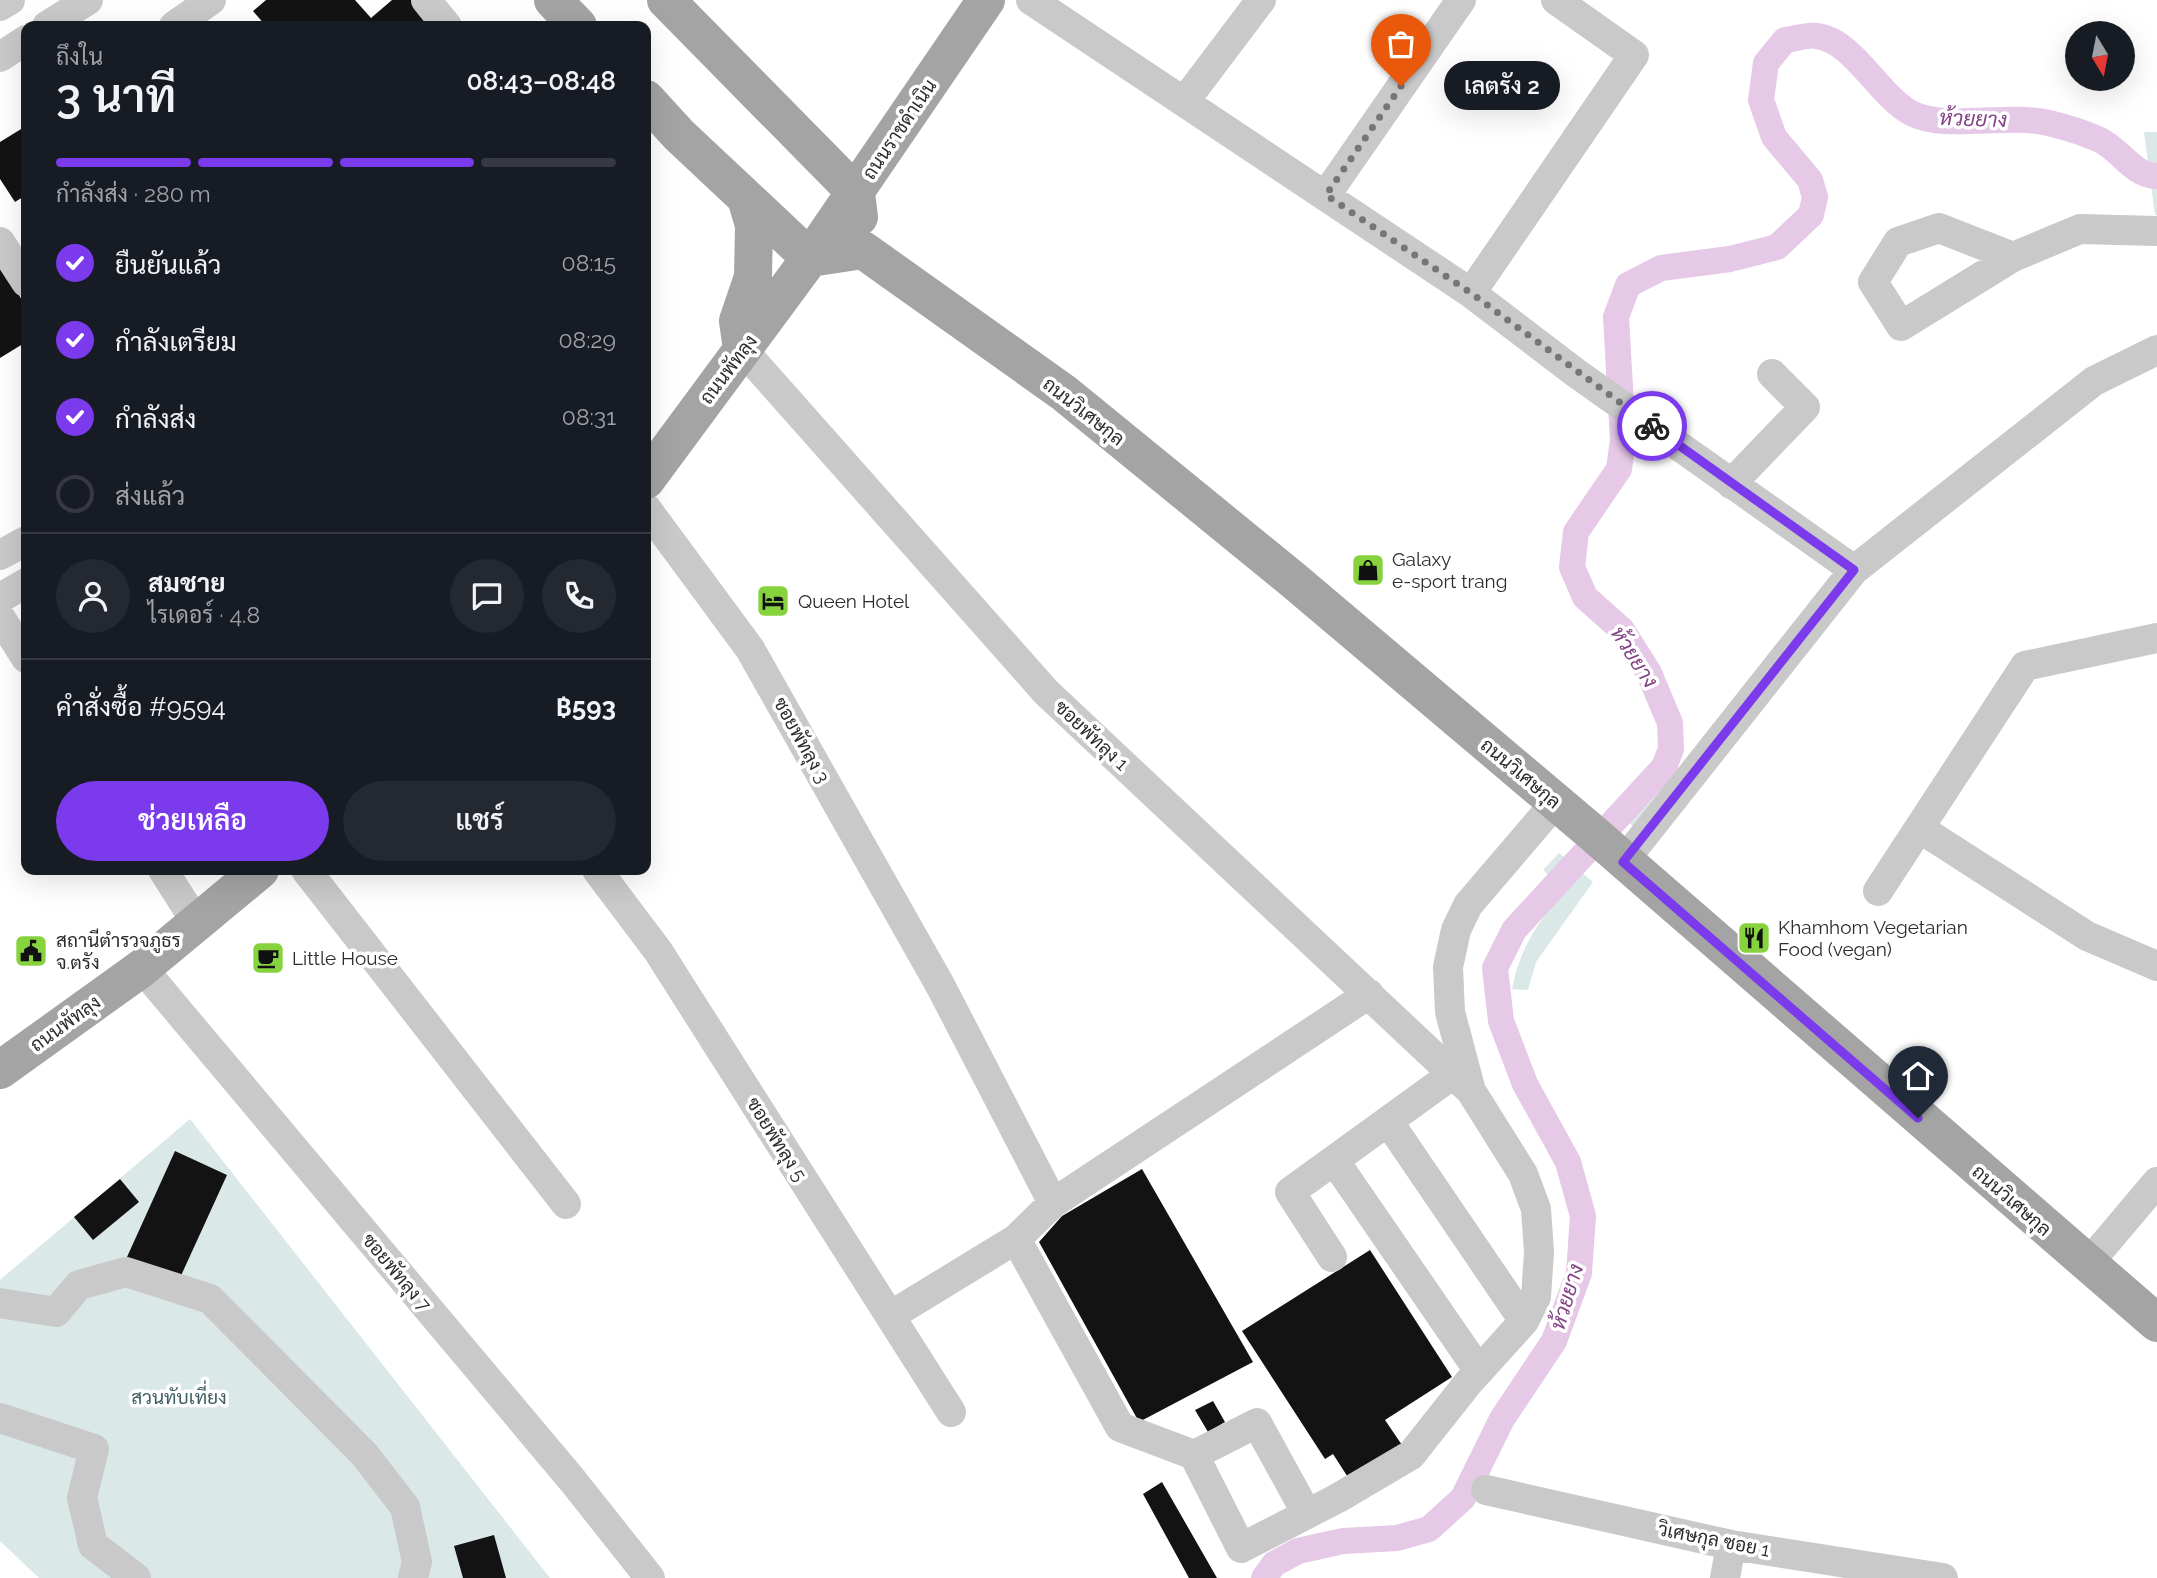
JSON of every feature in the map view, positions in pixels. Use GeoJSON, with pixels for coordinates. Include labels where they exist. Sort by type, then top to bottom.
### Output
{"type":"FeatureCollection","features":[{"type":"Feature","properties":{"kind":"main road"},"geometry":{"type":"LineString","coordinates":[[553,0],[573,21]]}},
{"type":"Feature","properties":{"kind":"main road"},"geometry":{"type":"LineString","coordinates":[[651,104],[810,258],[863,250],[856,193],[666,0]]}},
{"type":"Feature","properties":{"kind":"main road","name":"ถนนราชดำเนิน"},"geometry":{"type":"LineString","coordinates":[[810,258],[986,0]]}},
{"type":"Feature","properties":{"kind":"main road"},"geometry":{"type":"LineString","coordinates":[[742,349],[738,321],[754,277],[754,225],[746,198]]}},
{"type":"Feature","properties":{"kind":"main road","name":"ถนนวิเศษกุล"},"geometry":{"type":"LineString","coordinates":[[863,250],[1064,393],[1562,807],[2087,1265],[2155,1314]]}},
{"type":"Feature","properties":{"kind":"main road","name":"ถนนพัทลุง"},"geometry":{"type":"LineString","coordinates":[[651,473],[810,258]]}},
{"type":"Feature","properties":{"kind":"main road","name":"ถนนพัทลุง"},"geometry":{"type":"LineString","coordinates":[[0,1070],[142,968],[250,875]]}},
{"type":"Feature","properties":{"kind":"street"},"geometry":{"type":"LineString","coordinates":[[0,6],[9,0]]}},
{"type":"Feature","properties":{"kind":"street"},"geometry":{"type":"LineString","coordinates":[[55,21],[88,0]]}},
{"type":"Feature","properties":{"kind":"street"},"geometry":{"type":"LineString","coordinates":[[181,21],[211,0]]}},
{"type":"Feature","properties":{"kind":"street"},"geometry":{"type":"LineString","coordinates":[[426,0],[443,21]]}},
{"type":"Feature","properties":{"kind":"street"},"geometry":{"type":"LineString","coordinates":[[1031,0],[1471,293],[1576,373],[1854,570]]}},
{"type":"Feature","properties":{"kind":"street"},"geometry":{"type":"LineString","coordinates":[[1184,102],[1261,0]]}},
{"type":"Feature","properties":{"kind":"street"},"geometry":{"type":"LineString","coordinates":[[1326,195],[1461,0]]}},
{"type":"Feature","properties":{"kind":"street"},"geometry":{"type":"LineString","coordinates":[[1471,293],[1634,55],[1556,0]]}},
{"type":"Feature","properties":{"kind":"street"},"geometry":{"type":"LineString","coordinates":[[0,57],[21,43]]}},
{"type":"Feature","properties":{"kind":"street"},"geometry":{"type":"LineString","coordinates":[[2013,257],[2080,229],[2157,231]]}},
{"type":"Feature","properties":{"kind":"street"},"geometry":{"type":"LineString","coordinates":[[0,242],[21,270]]}},
{"type":"Feature","properties":{"kind":"street","name":"ซอยพัทลุง 1"},"geometry":{"type":"LineString","coordinates":[[742,349],[1046,692],[1462,1083]]}},
{"type":"Feature","properties":{"kind":"street"},"geometry":{"type":"LineString","coordinates":[[1623,862],[1854,570],[2094,381],[2157,350]]}},
{"type":"Feature","properties":{"kind":"street"},"geometry":{"type":"LineString","coordinates":[[1731,484],[1805,407],[1772,374]]}},
{"type":"Feature","properties":{"kind":"street","name":"ซอยพัทลุง 3"},"geometry":{"type":"LineString","coordinates":[[651,515],[750,649],[940,985],[1053,1203]]}},
{"type":"Feature","properties":{"kind":"street"},"geometry":{"type":"LineString","coordinates":[[0,555],[21,544]]}},
{"type":"Feature","properties":{"kind":"street"},"geometry":{"type":"LineString","coordinates":[[0,598],[21,586]]}},
{"type":"Feature","properties":{"kind":"street"},"geometry":{"type":"LineString","coordinates":[[0,617],[21,650]]}},
{"type":"Feature","properties":{"kind":"street"},"geometry":{"type":"LineString","coordinates":[[1878,891],[2025,666],[2157,638]]}},
{"type":"Feature","properties":{"kind":"street"},"geometry":{"type":"LineString","coordinates":[[1016,1239],[1120,1427],[1194,1455],[1241,1548],[1411,1455],[1479,1371],[1524,1321],[1535,1297],[1539,1252],[1536,1209],[1523,1174],[1462,1083],[1450,1012],[1448,967],[1457,930],[1468,905],[1562,807]]}},
{"type":"Feature","properties":{"kind":"street"},"geometry":{"type":"LineString","coordinates":[[1919,828],[2087,936],[2157,966]]}},
{"type":"Feature","properties":{"kind":"street"},"geometry":{"type":"LineString","coordinates":[[166,875],[196,922]]}},
{"type":"Feature","properties":{"kind":"street"},"geometry":{"type":"LineString","coordinates":[[310,875],[566,1203]]}},
{"type":"Feature","properties":{"kind":"street","name":"ซอยพัทลุง 5"},"geometry":{"type":"LineString","coordinates":[[601,875],[658,951],[951,1412]]}},
{"type":"Feature","properties":{"kind":"street","name":"ซอยพัทลุง 7"},"geometry":{"type":"LineString","coordinates":[[142,968],[573,1481],[650,1578]]}},
{"type":"Feature","properties":{"kind":"street"},"geometry":{"type":"LineString","coordinates":[[890,1315],[1016,1239],[1053,1203],[1369,994]]}},
{"type":"Feature","properties":{"kind":"street"},"geometry":{"type":"LineString","coordinates":[[1332,1257],[1290,1192],[1388,1121],[1462,1083]]}},
{"type":"Feature","properties":{"kind":"street"},"geometry":{"type":"LineString","coordinates":[[1388,1121],[1524,1321]]}},
{"type":"Feature","properties":{"kind":"street"},"geometry":{"type":"LineString","coordinates":[[1334,1160],[1479,1371]]}},
{"type":"Feature","properties":{"kind":"street"},"geometry":{"type":"LineString","coordinates":[[2087,1265],[2157,1182]]}},
{"type":"Feature","properties":{"kind":"street"},"geometry":{"type":"LineString","coordinates":[[0,1303],[56,1312],[79,1285],[126,1272],[210,1299],[364,1454],[405,1507],[417,1562],[413,1578]]}},
{"type":"Feature","properties":{"kind":"street"},"geometry":{"type":"LineString","coordinates":[[0,1418],[94,1449],[82,1498],[93,1545],[136,1578]]}},
{"type":"Feature","properties":{"kind":"street"},"geometry":{"type":"LineString","coordinates":[[1194,1455],[1257,1423],[1307,1514]]}},
{"type":"Feature","properties":{"kind":"street","name":"วิเศษกุล ซอย 1"},"geometry":{"type":"LineString","coordinates":[[1486,1490],[1731,1545],[1943,1578]]}},
{"type":"Feature","properties":{"kind":"street"},"geometry":{"type":"LineString","coordinates":[[1725,1578],[1731,1545]]}},
{"type":"Feature","properties":{"kind":"green space"},"geometry":{"type":"Polygon","coordinates":[[[2144,132],[2157,132],[2157,215],[2155,215],[2144,132]]]}},
{"type":"Feature","properties":{"kind":"green space"},"geometry":{"type":"Polygon","coordinates":[[[1670,766],[1682,776],[1636,829],[1611,808],[1620,798],[1633,809],[1670,766]]]}},
{"type":"Feature","properties":{"kind":"green space"},"geometry":{"type":"Polygon","coordinates":[[[1559,853],[1593,882],[1536,962],[1528,990],[1512,989],[1526,947],[1565,889],[1543,870],[1559,853]]]}},
{"type":"Feature","properties":{"kind":"green space","name":"สวนทับเที่ยง"},"geometry":{"type":"Polygon","coordinates":[[[190,1119],[550,1578],[39,1578],[0,1541],[0,1280],[190,1119]]]}},
{"type":"Feature","properties":{"kind":"building"},"geometry":{"type":"Polygon","coordinates":[[[266,0],[355,0],[371,18],[392,0],[412,0],[428,18],[424,21],[262,21],[253,11],[266,0]]]}},
{"type":"Feature","properties":{"kind":"building"},"geometry":{"type":"Polygon","coordinates":[[[21,129],[21,198],[15,202],[0,179],[0,142],[21,129]]]}},
{"type":"Feature","properties":{"kind":"building"},"geometry":{"type":"Polygon","coordinates":[[[0,259],[21,299],[21,345],[0,358],[0,259]]]}},
{"type":"Feature","properties":{"kind":"building"},"geometry":{"type":"Polygon","coordinates":[[[175,1151],[227,1175],[179,1280],[127,1257],[175,1151]]]}},
{"type":"Feature","properties":{"kind":"building"},"geometry":{"type":"Polygon","coordinates":[[[1142,1169],[1253,1362],[1139,1422],[1039,1242],[1062,1216],[1142,1169]]]}},
{"type":"Feature","properties":{"kind":"building"},"geometry":{"type":"Polygon","coordinates":[[[120,1179],[139,1202],[93,1240],[74,1217],[120,1179]]]}},
{"type":"Feature","properties":{"kind":"building"},"geometry":{"type":"Polygon","coordinates":[[[1370,1250],[1452,1377],[1385,1420],[1404,1448],[1351,1482],[1333,1454],[1325,1459],[1242,1331],[1370,1250]]]}},
{"type":"Feature","properties":{"kind":"building"},"geometry":{"type":"Polygon","coordinates":[[[1213,1401],[1225,1422],[1208,1432],[1195,1410],[1213,1401]]]}},
{"type":"Feature","properties":{"kind":"building"},"geometry":{"type":"Polygon","coordinates":[[[1162,1482],[1217,1578],[1189,1578],[1143,1494],[1162,1482]]]}},
{"type":"Feature","properties":{"kind":"building"},"geometry":{"type":"Polygon","coordinates":[[[494,1535],[506,1578],[463,1578],[454,1546],[494,1535]]]}},
{"type":"Feature","properties":{"kind":"waterway","name":"ห้วยยาง"},"geometry":{"type":"LineString","coordinates":[[1264,1578],[1274,1564],[1298,1551],[1343,1541],[1397,1538],[1429,1529],[1463,1498],[1502,1419],[1554,1341],[1579,1273],[1583,1216],[1568,1162],[1525,1084],[1501,1021],[1495,968],[1514,930],[1664,767],[1671,749],[1670,723],[1649,673],[1622,630],[1585,597],[1572,567],[1576,532],[1619,469],[1623,440],[1616,317],[1628,285],[1661,268],[1730,259],[1777,247],[1811,215],[1815,197],[1810,180],[1774,137],[1761,100],[1766,63],[1785,40],[1817,36],[1843,47],[1887,94],[1911,113],[1941,121],[2033,120],[2049,123],[2100,140],[2141,172],[2157,176]]}},
{"type":"Feature","properties":{"kind":"way so far"},"geometry":{"type":"LineString","coordinates":[[1401,86],[1326,195],[1471,293],[1576,373],[1652,426]]}},
{"type":"Feature","properties":{"kind":"place","name":"เลตรัง 2"},"geometry":{"type":"Point","coordinates":[1401,86]}},
{"type":"Feature","properties":{"kind":"place","name":"Galaxy e-sport trang"},"geometry":{"type":"Point","coordinates":[1368,570]}},
{"type":"Feature","properties":{"kind":"place","name":"Queen Hotel"},"geometry":{"type":"Point","coordinates":[773,601]}},
{"type":"Feature","properties":{"kind":"place","name":"Khamhom Vegetarian Food (vegan)"},"geometry":{"type":"Point","coordinates":[1754,938]}},
{"type":"Feature","properties":{"kind":"place","name":"สถานีตำรวจภูธร จ.ตรัง"},"geometry":{"type":"Point","coordinates":[31,951]}},
{"type":"Feature","properties":{"kind":"place","name":"Little House"},"geometry":{"type":"Point","coordinates":[268,958]}},
{"type":"Feature","properties":{"kind":"route"},"geometry":{"type":"LineString","coordinates":[[1652,426],[1854,570],[1623,862],[1918,1118]]}}]}
